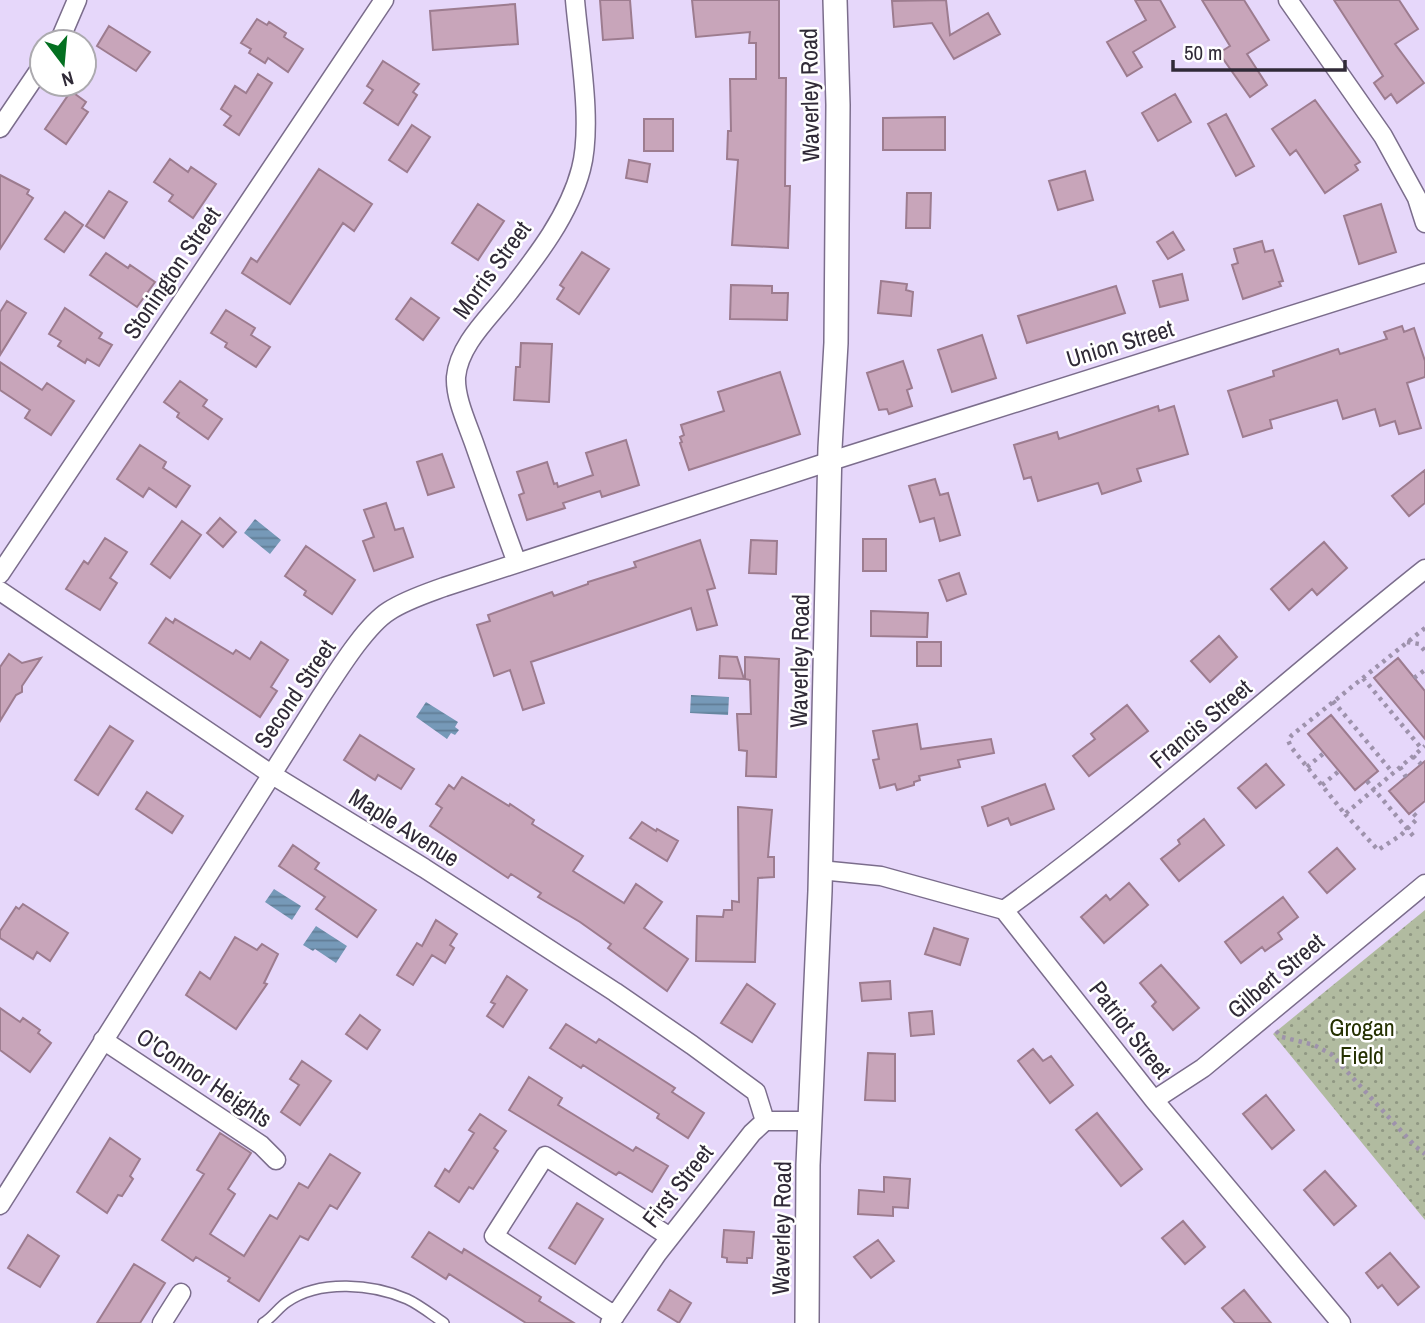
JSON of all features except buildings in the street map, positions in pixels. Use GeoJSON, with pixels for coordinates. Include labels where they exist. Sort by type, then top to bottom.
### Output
{"type":"FeatureCollection","features":[{"type":"Feature","properties":{"kind":"street"},"geometry":{"type":"LineString","coordinates":[[64,28],[77,0]]}},
{"type":"Feature","properties":{"kind":"street","name":"Stonington Street"},"geometry":{"type":"LineString","coordinates":[[0,574],[384,0]]}},
{"type":"Feature","properties":{"kind":"street","name":"Morris Street"},"geometry":{"type":"LineString","coordinates":[[517,563],[462,409],[456,380],[459,362],[475,335],[563,214],[581,170],[585,140],[584,90],[575,0]]}},
{"type":"Feature","properties":{"kind":"street","name":"Waverley Road"},"geometry":{"type":"LineString","coordinates":[[807,1323],[810,1121],[836,343],[838,105],[835,0]]}},
{"type":"Feature","properties":{"kind":"street"},"geometry":{"type":"LineString","coordinates":[[1287,0],[1382,136],[1412,188],[1425,223]]}},
{"type":"Feature","properties":{"kind":"street"},"geometry":{"type":"LineString","coordinates":[[0,128],[28,87]]}},
{"type":"Feature","properties":{"kind":"street","name":"Union Street"},"geometry":{"type":"LineString","coordinates":[[831,461],[1425,273]]}},
{"type":"Feature","properties":{"kind":"street","name":"Second Street"},"geometry":{"type":"LineString","coordinates":[[0,1205],[337,672],[356,645],[386,613],[408,600],[831,461]]}},
{"type":"Feature","properties":{"kind":"street","name":"Francis Street"},"geometry":{"type":"LineString","coordinates":[[1004,910],[1168,783],[1425,569]]}},
{"type":"Feature","properties":{"kind":"street","name":"Maple Avenue"},"geometry":{"type":"LineString","coordinates":[[0,591],[271,774],[424,868],[692,1045],[756,1092],[765,1121]]}},
{"type":"Feature","properties":{"kind":"street"},"geometry":{"type":"LineString","coordinates":[[820,870],[881,876],[1004,910]]}},
{"type":"Feature","properties":{"kind":"street","name":"Gilbert Street"},"geometry":{"type":"LineString","coordinates":[[1154,1100],[1203,1068],[1425,884]]}},
{"type":"Feature","properties":{"kind":"street","name":"Patriot Street"},"geometry":{"type":"LineString","coordinates":[[1004,910],[1154,1100],[1341,1323]]}},
{"type":"Feature","properties":{"kind":"street","name":"O'Connor Heights"},"geometry":{"type":"LineString","coordinates":[[103,1040],[261,1145],[276,1160]]}},
{"type":"Feature","properties":{"kind":"street"},"geometry":{"type":"LineString","coordinates":[[765,1121],[810,1121]]}},
{"type":"Feature","properties":{"kind":"street","name":"First Street"},"geometry":{"type":"LineString","coordinates":[[613,1320],[670,1237],[731,1158],[765,1121]]}},
{"type":"Feature","properties":{"kind":"street"},"geometry":{"type":"LineString","coordinates":[[613,1320],[494,1236],[545,1156],[670,1237]]}},
{"type":"Feature","properties":{"kind":"street"},"geometry":{"type":"LineString","coordinates":[[162,1323],[181,1293]]}},
{"type":"Feature","properties":{"kind":"lane"},"geometry":{"type":"LineString","coordinates":[[263,1323],[288,1301],[312,1290],[338,1287],[380,1289],[410,1300],[444,1323]]}},
{"type":"Feature","properties":{"kind":"path"},"geometry":{"type":"LineString","coordinates":[[1412,812],[1417,817],[1416,820],[1378,850],[1307,768],[1288,740],[1424,629]]}},
{"type":"Feature","properties":{"kind":"path"},"geometry":{"type":"LineString","coordinates":[[1419,643],[1424,629]]}},
{"type":"Feature","properties":{"kind":"path"},"geometry":{"type":"LineString","coordinates":[[1407,642],[1419,643]]}},
{"type":"Feature","properties":{"kind":"path"},"geometry":{"type":"LineString","coordinates":[[1419,643],[1425,652]]}},
{"type":"Feature","properties":{"kind":"path"},"geometry":{"type":"LineString","coordinates":[[1415,678],[1425,670]]}},
{"type":"Feature","properties":{"kind":"path"},"geometry":{"type":"LineString","coordinates":[[1345,814],[1423,747],[1363,678]]}},
{"type":"Feature","properties":{"kind":"path"},"geometry":{"type":"LineString","coordinates":[[1334,701],[1393,774]]}},
{"type":"Feature","properties":{"kind":"path"},"geometry":{"type":"LineString","coordinates":[[1307,768],[1324,753]]}},
{"type":"Feature","properties":{"kind":"path"},"geometry":{"type":"LineString","coordinates":[[1413,756],[1421,764]]}},
{"type":"Feature","properties":{"kind":"path"},"geometry":{"type":"LineString","coordinates":[[1400,767],[1406,777]]}},
{"type":"Feature","properties":{"kind":"path"},"geometry":{"type":"LineString","coordinates":[[1322,785],[1339,771]]}},
{"type":"Feature","properties":{"kind":"path"},"geometry":{"type":"LineString","coordinates":[[1367,781],[1415,838]]}},
{"type":"Feature","properties":{"kind":"path"},"geometry":{"type":"LineString","coordinates":[[1263,1019],[1282,1038],[1314,1045],[1331,1054],[1425,1154]]}},
{"type":"Feature","properties":{"kind":"green space","name":"Grogan Field"},"geometry":{"type":"Polygon","coordinates":[[[1425,910],[1425,1220],[1273,1034],[1425,910]]]}},
{"type":"Feature","properties":{"kind":"water"},"geometry":{"type":"Polygon","coordinates":[[[255,519],[281,540],[270,554],[244,533],[255,519]]]}},
{"type":"Feature","properties":{"kind":"water"},"geometry":{"type":"Polygon","coordinates":[[[691,695],[729,697],[728,715],[690,713],[691,695]]]}},
{"type":"Feature","properties":{"kind":"water"},"geometry":{"type":"Polygon","coordinates":[[[426,702],[458,722],[455,727],[459,730],[455,735],[451,733],[447,739],[416,717],[426,702]]]}},
{"type":"Feature","properties":{"kind":"water"},"geometry":{"type":"Polygon","coordinates":[[[274,889],[301,906],[292,920],[265,902],[274,889]]]}},
{"type":"Feature","properties":{"kind":"water"},"geometry":{"type":"Polygon","coordinates":[[[316,926],[347,946],[336,963],[315,949],[313,951],[303,945],[316,926]]]}}]}
